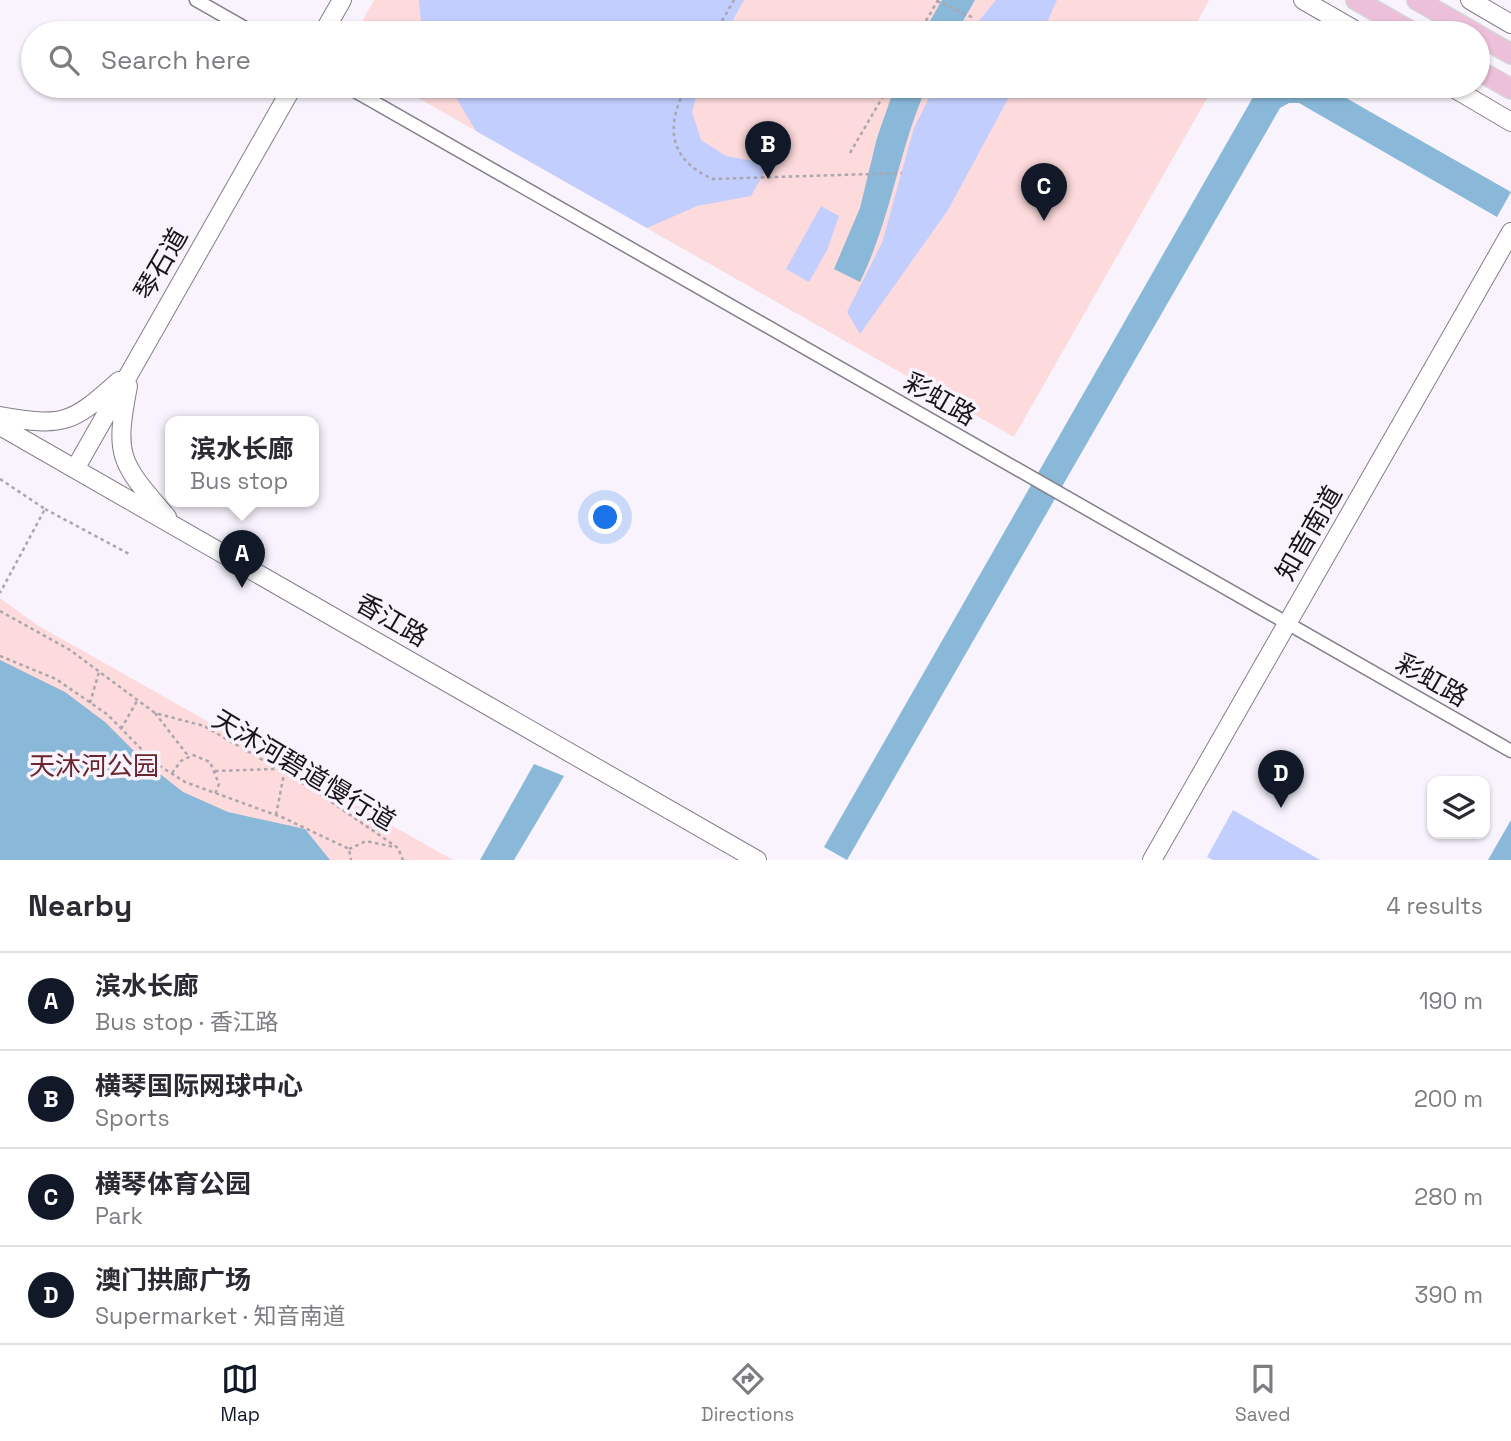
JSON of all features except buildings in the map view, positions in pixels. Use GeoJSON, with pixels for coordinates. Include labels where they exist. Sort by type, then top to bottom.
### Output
{"type":"FeatureCollection","features":[{"type":"Feature","properties":{"kind":"main road"},"geometry":{"type":"LineString","coordinates":[[330,21],[342,0]]}},
{"type":"Feature","properties":{"kind":"main road"},"geometry":{"type":"LineString","coordinates":[[1303,0],[1339,21]]}},
{"type":"Feature","properties":{"kind":"main road"},"geometry":{"type":"LineString","coordinates":[[1356,0],[1393,21]]}},
{"type":"Feature","properties":{"kind":"main road"},"geometry":{"type":"LineString","coordinates":[[1417,0],[1453,21]]}},
{"type":"Feature","properties":{"kind":"main road"},"geometry":{"type":"LineString","coordinates":[[1470,0],[1511,24]]}},
{"type":"Feature","properties":{"kind":"main road"},"geometry":{"type":"LineString","coordinates":[[1490,42],[1511,54]]}},
{"type":"Feature","properties":{"kind":"main road"},"geometry":{"type":"LineString","coordinates":[[1490,77],[1511,89]]}},
{"type":"Feature","properties":{"kind":"main road","name":"琴石道"},"geometry":{"type":"LineString","coordinates":[[75,469],[286,98]]}},
{"type":"Feature","properties":{"kind":"main road"},"geometry":{"type":"LineString","coordinates":[[1471,98],[1511,121]]}},
{"type":"Feature","properties":{"kind":"main road","name":"知音南道"},"geometry":{"type":"LineString","coordinates":[[1152,860],[1511,232]]}},
{"type":"Feature","properties":{"kind":"main road"},"geometry":{"type":"LineString","coordinates":[[0,416],[46,424],[65,421],[89,407],[132,369]]}},
{"type":"Feature","properties":{"kind":"main road"},"geometry":{"type":"LineString","coordinates":[[132,369],[121,425],[121,453],[134,478],[175,526]]}},
{"type":"Feature","properties":{"kind":"main road","name":"香江路"},"geometry":{"type":"LineString","coordinates":[[0,426],[757,860]]}},
{"type":"Feature","properties":{"kind":"street"},"geometry":{"type":"LineString","coordinates":[[195,0],[233,21]]}},
{"type":"Feature","properties":{"kind":"street","name":"彩虹路"},"geometry":{"type":"LineString","coordinates":[[367,98],[1511,751]]}},
{"type":"Feature","properties":{"kind":"path"},"geometry":{"type":"LineString","coordinates":[[722,21],[734,0]]}},
{"type":"Feature","properties":{"kind":"path"},"geometry":{"type":"LineString","coordinates":[[926,21],[938,0],[974,18]]}},
{"type":"Feature","properties":{"kind":"path"},"geometry":{"type":"LineString","coordinates":[[681,98],[673,115],[675,142],[689,165],[713,179],[902,173]]}},
{"type":"Feature","properties":{"kind":"path"},"geometry":{"type":"LineString","coordinates":[[850,153],[882,98]]}},
{"type":"Feature","properties":{"kind":"path"},"geometry":{"type":"LineString","coordinates":[[0,479],[45,509],[131,555]]}},
{"type":"Feature","properties":{"kind":"path"},"geometry":{"type":"LineString","coordinates":[[0,593],[45,509]]}},
{"type":"Feature","properties":{"kind":"path","name":"天沐河碧道慢行道"},"geometry":{"type":"LineString","coordinates":[[0,611],[70,650],[155,713],[204,726],[279,769],[398,848],[403,860]]}},
{"type":"Feature","properties":{"kind":"path"},"geometry":{"type":"LineString","coordinates":[[0,656],[56,679],[90,703],[155,763],[171,774],[215,794],[276,815],[349,849]]}},
{"type":"Feature","properties":{"kind":"path"},"geometry":{"type":"LineString","coordinates":[[90,703],[100,671]]}},
{"type":"Feature","properties":{"kind":"path"},"geometry":{"type":"LineString","coordinates":[[121,729],[138,700]]}},
{"type":"Feature","properties":{"kind":"path"},"geometry":{"type":"LineString","coordinates":[[155,713],[189,757],[210,762],[219,785],[215,794]]}},
{"type":"Feature","properties":{"kind":"path"},"geometry":{"type":"LineString","coordinates":[[171,774],[189,757]]}},
{"type":"Feature","properties":{"kind":"path"},"geometry":{"type":"LineString","coordinates":[[214,771],[279,769]]}},
{"type":"Feature","properties":{"kind":"path"},"geometry":{"type":"LineString","coordinates":[[276,815],[285,773]]}},
{"type":"Feature","properties":{"kind":"path"},"geometry":{"type":"LineString","coordinates":[[349,849],[366,841],[398,848]]}},
{"type":"Feature","properties":{"kind":"path"},"geometry":{"type":"LineString","coordinates":[[349,849],[351,860]]}},
{"type":"Feature","properties":{"kind":"green space"},"geometry":{"type":"Polygon","coordinates":[[[374,0],[1209,0],[1198,21],[362,21],[374,0]]]}},
{"type":"Feature","properties":{"kind":"green space"},"geometry":{"type":"Polygon","coordinates":[[[418,98],[1207,98],[1014,437],[418,98]]]}},
{"type":"Feature","properties":{"kind":"green space","name":"天沐河公园"},"geometry":{"type":"Polygon","coordinates":[[[0,598],[37,625],[453,860],[0,860],[0,598]]]}},
{"type":"Feature","properties":{"kind":"water"},"geometry":{"type":"Polygon","coordinates":[[[942,0],[975,0],[963,21],[930,21],[942,0]]]}},
{"type":"Feature","properties":{"kind":"water"},"geometry":{"type":"Polygon","coordinates":[[[891,98],[922,98],[880,233],[860,282],[834,269],[860,208],[877,138],[891,98]]]}},
{"type":"Feature","properties":{"kind":"water"},"geometry":{"type":"Polygon","coordinates":[[[1346,98],[1511,192],[1497,217],[1299,103],[1289,103],[1280,108],[847,860],[824,847],[1252,99],[1346,98]]]}},
{"type":"Feature","properties":{"kind":"water"},"geometry":{"type":"Polygon","coordinates":[[[0,660],[65,692],[105,722],[145,762],[183,792],[228,812],[305,829],[330,860],[0,860],[0,660]]]}},
{"type":"Feature","properties":{"kind":"water"},"geometry":{"type":"Polygon","coordinates":[[[534,764],[564,776],[514,860],[480,860],[534,764]]]}},
{"type":"Feature","properties":{"kind":"water"},"geometry":{"type":"Polygon","coordinates":[[[1511,820],[1511,860],[1488,860],[1511,820]]]}},
{"type":"Feature","properties":{"kind":"place","name":"横琴国际网球中心"},"geometry":{"type":"Point","coordinates":[768,179]}},
{"type":"Feature","properties":{"kind":"place","name":"横琴体育公园"},"geometry":{"type":"Point","coordinates":[1044,221]}},
{"type":"Feature","properties":{"kind":"place","name":"滨水长廊"},"geometry":{"type":"Point","coordinates":[242,588]}},
{"type":"Feature","properties":{"kind":"place","name":"澳门拱廊广场"},"geometry":{"type":"Point","coordinates":[1281,808]}}]}
